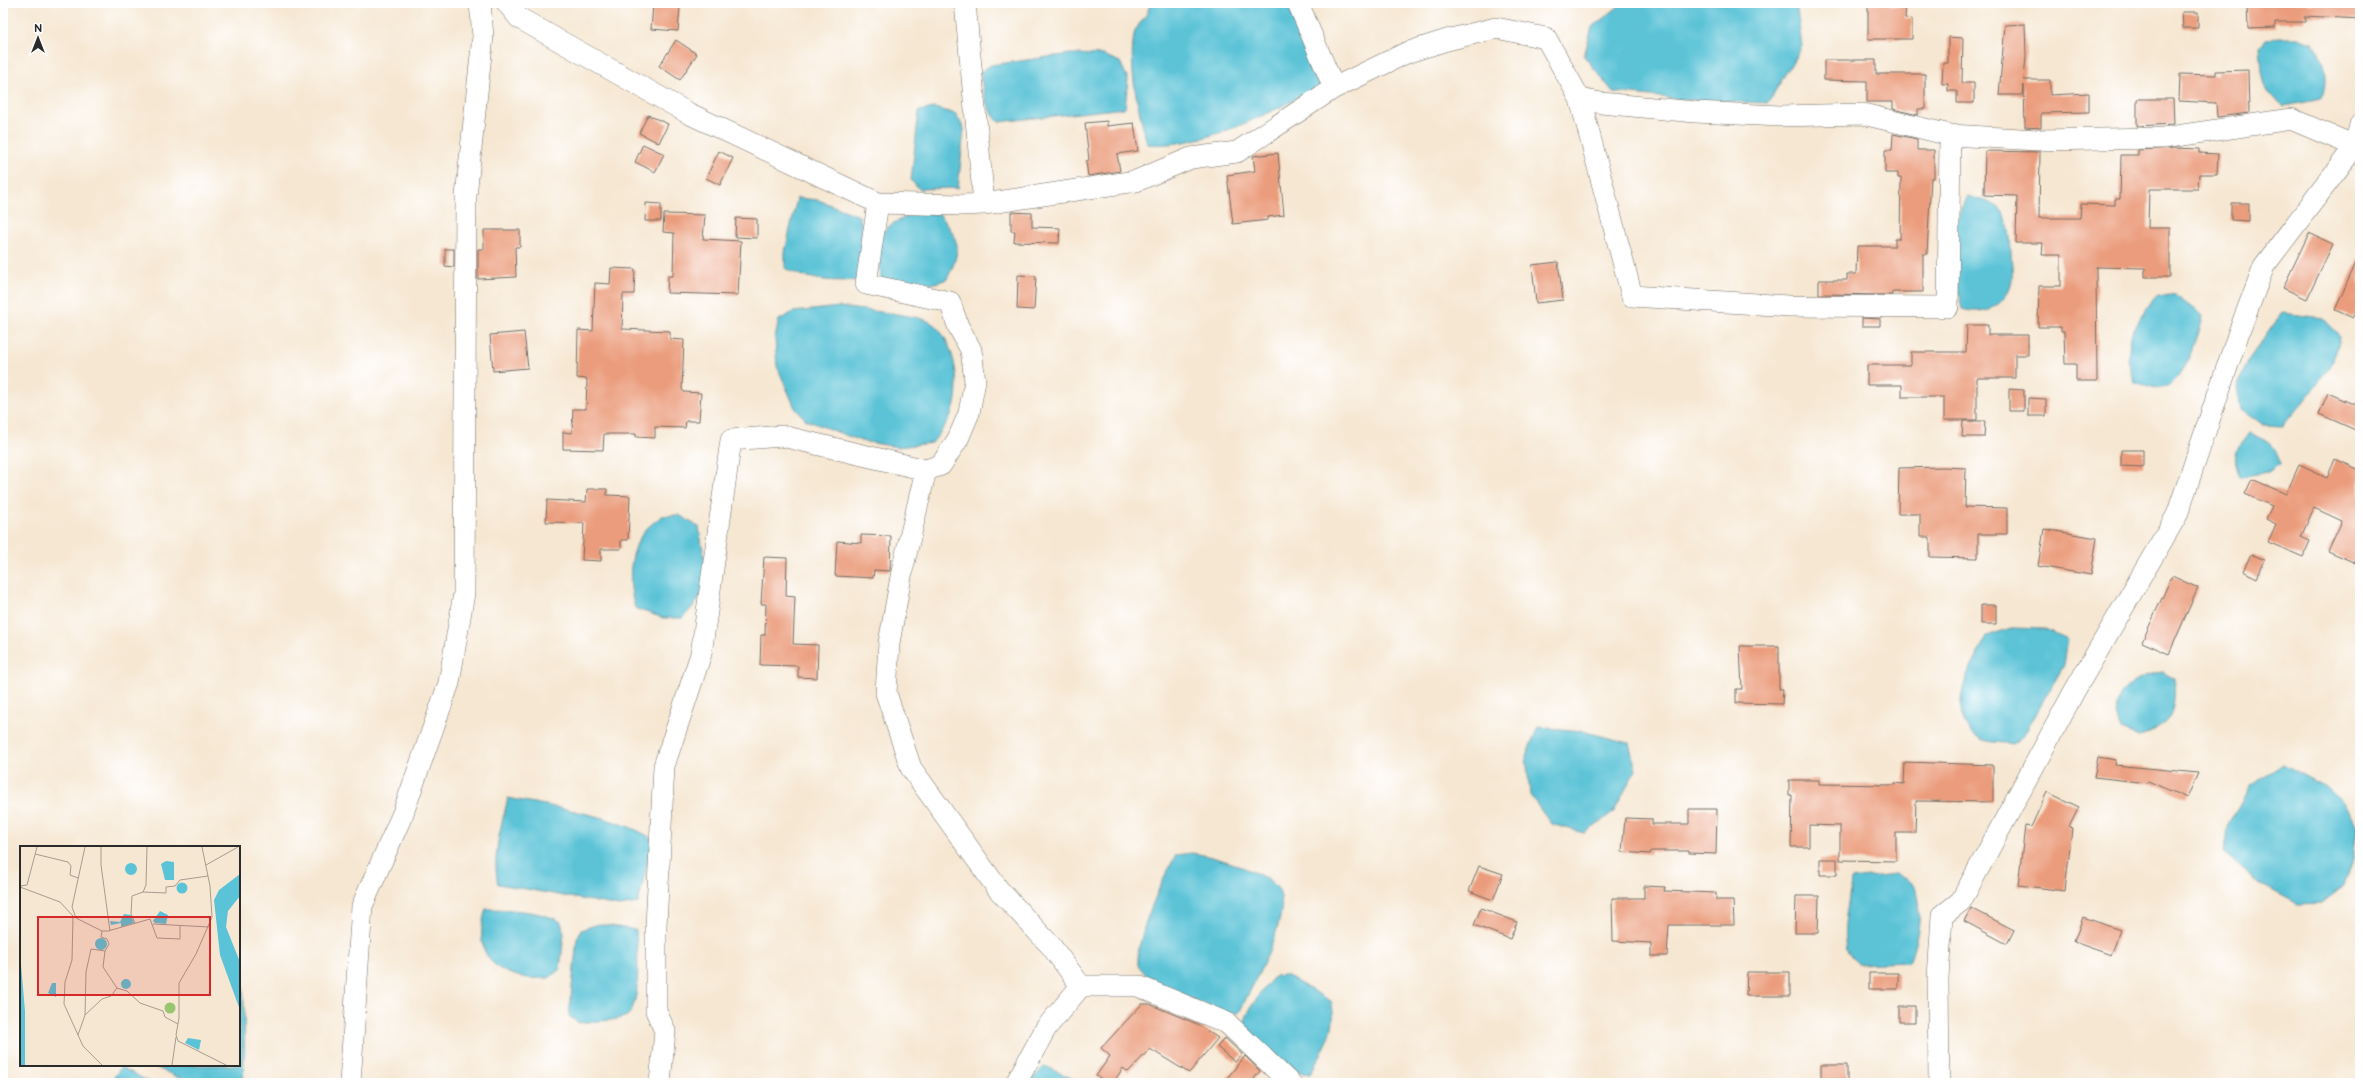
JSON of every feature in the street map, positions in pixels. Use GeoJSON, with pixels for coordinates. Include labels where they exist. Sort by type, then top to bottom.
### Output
{"type":"FeatureCollection","features":[{"type":"Feature","properties":{"kind":"street"},"geometry":{"type":"LineString","coordinates":[[350,1083],[362,906],[403,813],[449,683],[464,593],[466,196],[483,36],[480,3]]}},
{"type":"Feature","properties":{"kind":"street"},"geometry":{"type":"LineString","coordinates":[[508,3],[519,18],[688,113],[878,203],[984,204],[1136,181],[1191,158],[1237,152],[1334,88],[1406,53],[1496,28],[1546,38],[1580,99],[1632,296],[1788,306],[1948,307],[1950,135]]}},
{"type":"Feature","properties":{"kind":"street"},"geometry":{"type":"LineString","coordinates":[[965,3],[984,204]]}},
{"type":"Feature","properties":{"kind":"street"},"geometry":{"type":"LineString","coordinates":[[1298,3],[1334,88]]}},
{"type":"Feature","properties":{"kind":"street"},"geometry":{"type":"LineString","coordinates":[[1580,99],[1601,103],[1695,112],[1780,116],[1863,114],[1950,135],[2038,140],[2163,138],[2291,119],[2355,146]]}},
{"type":"Feature","properties":{"kind":"street"},"geometry":{"type":"LineString","coordinates":[[1939,1083],[1938,978],[1942,916],[1961,901],[2075,690],[2177,515],[2239,332],[2264,266],[2355,146],[2360,126]]}},
{"type":"Feature","properties":{"kind":"street"},"geometry":{"type":"LineString","coordinates":[[660,1083],[665,1031],[656,1012],[656,926],[664,766],[701,654],[731,440],[782,436],[926,470],[941,465],[958,439],[969,413],[975,381],[971,350],[958,326],[950,302],[866,284],[878,203]]}},
{"type":"Feature","properties":{"kind":"street"},"geometry":{"type":"LineString","coordinates":[[926,470],[902,571],[890,636],[886,693],[911,768],[998,888],[1051,946],[1081,986]]}},
{"type":"Feature","properties":{"kind":"street"},"geometry":{"type":"LineString","coordinates":[[1016,1083],[1046,1028],[1081,986]]}},
{"type":"Feature","properties":{"kind":"street"},"geometry":{"type":"LineString","coordinates":[[1081,986],[1138,986],[1227,1023],[1290,1083]]}},
{"type":"Feature","properties":{"kind":"water"},"geometry":{"type":"Polygon","coordinates":[[[1150,3],[1287,3],[1320,86],[1281,107],[1214,135],[1191,141],[1168,144],[1147,144],[1135,90],[1132,62],[1135,31],[1147,13],[1150,3]]]}},
{"type":"Feature","properties":{"kind":"water"},"geometry":{"type":"Polygon","coordinates":[[[1623,3],[1796,3],[1802,46],[1768,103],[1688,100],[1613,92],[1584,56],[1592,27],[1623,3]]]}},
{"type":"Feature","properties":{"kind":"water"},"geometry":{"type":"Polygon","coordinates":[[[2300,38],[2313,42],[2323,63],[2325,84],[2322,99],[2284,106],[2267,92],[2262,72],[2260,46],[2266,39],[2300,38]]]}},
{"type":"Feature","properties":{"kind":"water"},"geometry":{"type":"Polygon","coordinates":[[[1070,54],[1103,55],[1120,62],[1128,79],[1125,108],[999,122],[994,117],[988,105],[980,72],[991,65],[1070,54]]]}},
{"type":"Feature","properties":{"kind":"water"},"geometry":{"type":"Polygon","coordinates":[[[934,108],[956,114],[964,129],[958,188],[919,189],[911,180],[919,111],[934,108]]]}},
{"type":"Feature","properties":{"kind":"water"},"geometry":{"type":"Polygon","coordinates":[[[1967,196],[1988,202],[1999,208],[2003,212],[2010,235],[2012,279],[2010,288],[2001,302],[1979,311],[1962,309],[1958,291],[1954,225],[1967,196]]]}},
{"type":"Feature","properties":{"kind":"water"},"geometry":{"type":"Polygon","coordinates":[[[797,198],[818,200],[859,216],[863,231],[863,255],[860,280],[822,280],[803,276],[785,268],[785,252],[797,198]]]}},
{"type":"Feature","properties":{"kind":"water"},"geometry":{"type":"Polygon","coordinates":[[[916,213],[939,214],[955,238],[957,252],[952,269],[947,279],[922,286],[906,286],[881,279],[879,243],[881,236],[892,224],[916,213]]]}},
{"type":"Feature","properties":{"kind":"water"},"geometry":{"type":"Polygon","coordinates":[[[2157,294],[2176,296],[2203,316],[2194,346],[2183,368],[2176,378],[2162,388],[2135,382],[2127,360],[2132,332],[2157,294]]]}},
{"type":"Feature","properties":{"kind":"water"},"geometry":{"type":"Polygon","coordinates":[[[839,307],[923,319],[938,328],[945,338],[954,361],[957,386],[956,397],[950,417],[932,443],[898,447],[861,441],[806,420],[795,408],[777,366],[775,338],[779,320],[793,312],[839,307]]]}},
{"type":"Feature","properties":{"kind":"water"},"geometry":{"type":"Polygon","coordinates":[[[2282,313],[2323,318],[2340,336],[2337,349],[2325,373],[2318,384],[2283,426],[2263,425],[2241,410],[2237,387],[2249,359],[2282,313]]]}},
{"type":"Feature","properties":{"kind":"water"},"geometry":{"type":"Polygon","coordinates":[[[2250,433],[2262,438],[2273,447],[2276,451],[2280,464],[2268,472],[2240,477],[2235,458],[2241,444],[2250,433]]]}},
{"type":"Feature","properties":{"kind":"water"},"geometry":{"type":"Polygon","coordinates":[[[679,515],[699,527],[706,576],[700,597],[682,618],[663,618],[635,608],[630,579],[632,560],[634,550],[647,528],[662,516],[679,515]]]}},
{"type":"Feature","properties":{"kind":"water"},"geometry":{"type":"Polygon","coordinates":[[[2011,628],[2045,629],[2068,639],[2064,665],[2024,735],[2012,744],[1991,742],[1979,738],[1968,728],[1962,716],[1961,702],[1963,688],[1968,674],[1987,636],[2011,628]]]}},
{"type":"Feature","properties":{"kind":"water"},"geometry":{"type":"Polygon","coordinates":[[[2163,672],[2174,679],[2174,700],[2170,716],[2159,727],[2140,736],[2121,729],[2117,717],[2119,697],[2132,683],[2152,674],[2163,672]]]}},
{"type":"Feature","properties":{"kind":"water"},"geometry":{"type":"Polygon","coordinates":[[[1538,727],[1582,731],[1629,743],[1636,769],[1613,813],[1584,833],[1551,824],[1530,795],[1526,756],[1538,727]]]}},
{"type":"Feature","properties":{"kind":"water"},"geometry":{"type":"Polygon","coordinates":[[[2283,764],[2326,787],[2343,802],[2357,827],[2353,860],[2344,886],[2322,903],[2298,904],[2258,883],[2223,852],[2229,823],[2251,786],[2283,764]]]}},
{"type":"Feature","properties":{"kind":"water"},"geometry":{"type":"Polygon","coordinates":[[[508,798],[602,818],[638,831],[653,839],[638,903],[619,906],[498,884],[496,862],[498,841],[508,798]]]}},
{"type":"Feature","properties":{"kind":"water"},"geometry":{"type":"Polygon","coordinates":[[[1192,853],[1219,859],[1244,868],[1267,879],[1278,889],[1281,901],[1280,916],[1276,933],[1261,969],[1239,1013],[1222,1012],[1151,981],[1138,965],[1138,953],[1145,925],[1163,880],[1176,855],[1192,853]]]}},
{"type":"Feature","properties":{"kind":"water"},"geometry":{"type":"Polygon","coordinates":[[[1895,874],[1912,884],[1917,891],[1919,901],[1919,922],[1915,944],[1909,962],[1857,964],[1846,948],[1845,940],[1845,923],[1851,879],[1895,874]]]}},
{"type":"Feature","properties":{"kind":"water"},"geometry":{"type":"Polygon","coordinates":[[[486,909],[515,910],[535,913],[554,918],[561,922],[564,934],[560,969],[549,978],[529,978],[506,972],[496,966],[489,959],[482,942],[483,921],[486,909]]]}},
{"type":"Feature","properties":{"kind":"water"},"geometry":{"type":"Polygon","coordinates":[[[598,924],[636,930],[638,963],[637,990],[631,1012],[625,1017],[579,1023],[569,1016],[577,939],[581,930],[598,924]]]}},
{"type":"Feature","properties":{"kind":"water"},"geometry":{"type":"Polygon","coordinates":[[[240,940],[244,1005],[243,1083],[190,1083],[153,1066],[240,1066],[240,940]]]}},
{"type":"Feature","properties":{"kind":"water"},"geometry":{"type":"Polygon","coordinates":[[[1285,975],[1331,1001],[1333,1021],[1331,1030],[1324,1048],[1310,1074],[1302,1073],[1284,1063],[1244,1025],[1256,999],[1275,976],[1285,975]]]}},
{"type":"Feature","properties":{"kind":"water"},"geometry":{"type":"Polygon","coordinates":[[[1045,1066],[1082,1083],[1028,1083],[1045,1066]]]}},
{"type":"Feature","properties":{"kind":"water"},"geometry":{"type":"Polygon","coordinates":[[[121,1067],[151,1083],[110,1083],[121,1067]]]}},
{"type":"Feature","properties":{"kind":"building"},"geometry":{"type":"Polygon","coordinates":[[[1868,3],[1889,3],[1889,6],[1906,6],[1905,18],[1912,19],[1912,39],[1868,39],[1868,3]]]}},
{"type":"Feature","properties":{"kind":"building"},"geometry":{"type":"Polygon","coordinates":[[[2247,3],[2360,3],[2360,19],[2305,16],[2305,22],[2275,22],[2275,28],[2248,29],[2247,3]]]}},
{"type":"Feature","properties":{"kind":"building"},"geometry":{"type":"Polygon","coordinates":[[[653,5],[680,7],[678,31],[651,29],[653,5]]]}},
{"type":"Feature","properties":{"kind":"building"},"geometry":{"type":"Polygon","coordinates":[[[2182,12],[2198,12],[2198,28],[2183,28],[2182,12]]]}},
{"type":"Feature","properties":{"kind":"building"},"geometry":{"type":"Polygon","coordinates":[[[2025,24],[2026,56],[2024,80],[2050,80],[2050,95],[2089,93],[2089,112],[2041,113],[2041,128],[2025,127],[2024,85],[2023,95],[1999,95],[2005,25],[2025,24]]]}},
{"type":"Feature","properties":{"kind":"building"},"geometry":{"type":"Polygon","coordinates":[[[1948,37],[1963,38],[1962,83],[1974,83],[1974,103],[1957,103],[1957,91],[1948,91],[1948,84],[1942,84],[1943,63],[1948,63],[1948,37]]]}},
{"type":"Feature","properties":{"kind":"building"},"geometry":{"type":"Polygon","coordinates":[[[676,40],[697,54],[680,80],[659,66],[676,40]]]}},
{"type":"Feature","properties":{"kind":"building"},"geometry":{"type":"Polygon","coordinates":[[[1824,60],[1876,60],[1876,74],[1925,74],[1925,109],[1918,109],[1918,115],[1893,109],[1893,102],[1867,102],[1867,81],[1824,80],[1824,60]]]}},
{"type":"Feature","properties":{"kind":"building"},"geometry":{"type":"Polygon","coordinates":[[[2248,70],[2249,113],[2217,117],[2216,103],[2179,101],[2180,74],[2216,75],[2216,71],[2248,70]]]}},
{"type":"Feature","properties":{"kind":"building"},"geometry":{"type":"Polygon","coordinates":[[[2137,99],[2173,99],[2174,124],[2137,126],[2137,99]]]}},
{"type":"Feature","properties":{"kind":"building"},"geometry":{"type":"Polygon","coordinates":[[[648,115],[668,124],[659,143],[639,133],[648,115]]]}},
{"type":"Feature","properties":{"kind":"building"},"geometry":{"type":"Polygon","coordinates":[[[1107,121],[1107,126],[1134,123],[1138,151],[1117,154],[1120,171],[1088,176],[1086,161],[1089,160],[1085,123],[1107,121]]]}},
{"type":"Feature","properties":{"kind":"building"},"geometry":{"type":"Polygon","coordinates":[[[1893,134],[1917,139],[1917,150],[1934,150],[1934,178],[1931,178],[1927,254],[1923,254],[1923,292],[1892,292],[1892,295],[1819,294],[1819,280],[1847,280],[1847,274],[1856,274],[1857,246],[1895,246],[1895,239],[1900,239],[1901,178],[1898,178],[1898,173],[1885,173],[1885,150],[1892,150],[1893,134]]]}},
{"type":"Feature","properties":{"kind":"building"},"geometry":{"type":"Polygon","coordinates":[[[643,144],[664,154],[655,172],[635,162],[643,144]]]}},
{"type":"Feature","properties":{"kind":"building"},"geometry":{"type":"Polygon","coordinates":[[[2175,148],[2199,149],[2199,153],[2218,154],[2217,174],[2199,174],[2198,189],[2149,189],[2148,228],[2170,228],[2170,277],[2145,277],[2145,268],[2096,267],[2097,381],[2076,381],[2076,364],[2065,364],[2064,331],[2061,331],[2061,327],[2038,327],[2039,286],[2061,286],[2061,255],[2042,255],[2043,243],[2016,243],[2017,196],[1984,195],[1985,151],[2040,152],[2039,218],[2080,218],[2081,204],[2115,205],[2115,199],[2120,199],[2121,155],[2138,155],[2138,150],[2175,148]]]}},
{"type":"Feature","properties":{"kind":"building"},"geometry":{"type":"Polygon","coordinates":[[[719,151],[733,158],[720,185],[706,178],[719,151]]]}},
{"type":"Feature","properties":{"kind":"building"},"geometry":{"type":"Polygon","coordinates":[[[1278,153],[1284,215],[1268,217],[1268,220],[1233,224],[1227,175],[1255,171],[1253,156],[1278,153]]]}},
{"type":"Feature","properties":{"kind":"building"},"geometry":{"type":"Polygon","coordinates":[[[646,203],[661,204],[661,221],[645,221],[646,203]]]}},
{"type":"Feature","properties":{"kind":"building"},"geometry":{"type":"Polygon","coordinates":[[[2231,203],[2249,203],[2249,221],[2231,220],[2231,203]]]}},
{"type":"Feature","properties":{"kind":"building"},"geometry":{"type":"Polygon","coordinates":[[[1011,212],[1032,213],[1032,227],[1060,228],[1059,243],[1014,242],[1015,231],[1011,231],[1011,212]]]}},
{"type":"Feature","properties":{"kind":"building"},"geometry":{"type":"Polygon","coordinates":[[[664,214],[705,215],[703,239],[741,241],[738,295],[667,293],[668,276],[673,276],[674,233],[663,232],[664,214]]]}},
{"type":"Feature","properties":{"kind":"building"},"geometry":{"type":"Polygon","coordinates":[[[736,218],[757,219],[757,238],[735,237],[736,218]]]}},
{"type":"Feature","properties":{"kind":"building"},"geometry":{"type":"Polygon","coordinates":[[[484,230],[520,230],[520,247],[515,247],[516,277],[478,279],[478,249],[484,249],[484,230]]]}},
{"type":"Feature","properties":{"kind":"building"},"geometry":{"type":"Polygon","coordinates":[[[2309,233],[2333,244],[2307,299],[2283,288],[2309,233]]]}},
{"type":"Feature","properties":{"kind":"building"},"geometry":{"type":"Polygon","coordinates":[[[445,249],[454,249],[454,267],[445,266],[445,249]]]}},
{"type":"Feature","properties":{"kind":"building"},"geometry":{"type":"Polygon","coordinates":[[[2360,254],[2360,303],[2353,318],[2335,310],[2360,254]]]}},
{"type":"Feature","properties":{"kind":"building"},"geometry":{"type":"Polygon","coordinates":[[[1558,262],[1563,300],[1536,303],[1532,265],[1558,262]]]}},
{"type":"Feature","properties":{"kind":"building"},"geometry":{"type":"Polygon","coordinates":[[[611,268],[635,269],[634,294],[623,294],[622,329],[670,331],[670,339],[684,340],[682,389],[684,392],[701,393],[699,421],[686,421],[685,428],[655,427],[655,438],[636,437],[636,434],[604,434],[603,450],[563,449],[563,432],[572,433],[573,409],[586,409],[587,379],[577,378],[578,330],[593,331],[595,283],[610,284],[611,268]]]}},
{"type":"Feature","properties":{"kind":"building"},"geometry":{"type":"Polygon","coordinates":[[[1018,275],[1036,276],[1034,310],[1017,309],[1018,275]]]}},
{"type":"Feature","properties":{"kind":"building"},"geometry":{"type":"Polygon","coordinates":[[[1862,318],[1880,319],[1880,326],[1862,326],[1862,318]]]}},
{"type":"Feature","properties":{"kind":"building"},"geometry":{"type":"Polygon","coordinates":[[[1967,325],[1988,325],[1988,335],[2028,335],[2028,355],[2015,355],[2015,378],[1977,378],[1977,420],[1944,420],[1944,397],[1902,397],[1902,385],[1867,385],[1867,365],[1911,365],[1911,352],[1966,352],[1967,325]]]}},
{"type":"Feature","properties":{"kind":"building"},"geometry":{"type":"Polygon","coordinates":[[[524,332],[528,368],[493,371],[490,335],[524,332]]]}},
{"type":"Feature","properties":{"kind":"building"},"geometry":{"type":"Polygon","coordinates":[[[2009,389],[2024,390],[2024,411],[2009,411],[2009,389]]]}},
{"type":"Feature","properties":{"kind":"building"},"geometry":{"type":"Polygon","coordinates":[[[2328,393],[2360,407],[2360,432],[2319,414],[2328,393]]]}},
{"type":"Feature","properties":{"kind":"building"},"geometry":{"type":"Polygon","coordinates":[[[2028,398],[2046,399],[2046,416],[2028,416],[2028,398]]]}},
{"type":"Feature","properties":{"kind":"building"},"geometry":{"type":"Polygon","coordinates":[[[1963,421],[1985,421],[1984,437],[1962,437],[1963,421]]]}},
{"type":"Feature","properties":{"kind":"building"},"geometry":{"type":"Polygon","coordinates":[[[2121,450],[2143,450],[2143,467],[2121,466],[2121,450]]]}},
{"type":"Feature","properties":{"kind":"building"},"geometry":{"type":"Polygon","coordinates":[[[2335,459],[2360,470],[2360,565],[2328,551],[2342,521],[2314,508],[2301,537],[2310,541],[2303,557],[2268,542],[2276,524],[2266,519],[2272,506],[2245,494],[2252,479],[2286,494],[2299,465],[2327,478],[2335,459]]]}},
{"type":"Feature","properties":{"kind":"building"},"geometry":{"type":"Polygon","coordinates":[[[1899,468],[1966,468],[1965,507],[2007,508],[2007,534],[1978,534],[1978,558],[1930,557],[1930,537],[1920,537],[1920,514],[1898,514],[1899,468]]]}},
{"type":"Feature","properties":{"kind":"building"},"geometry":{"type":"Polygon","coordinates":[[[587,489],[607,489],[607,495],[630,496],[628,540],[621,540],[621,549],[601,549],[601,561],[582,560],[584,523],[546,522],[547,500],[586,502],[587,489]]]}},
{"type":"Feature","properties":{"kind":"building"},"geometry":{"type":"Polygon","coordinates":[[[2044,529],[2097,538],[2091,575],[2038,566],[2044,529]]]}},
{"type":"Feature","properties":{"kind":"building"},"geometry":{"type":"Polygon","coordinates":[[[861,535],[891,536],[890,571],[874,570],[873,578],[835,576],[837,541],[861,543],[861,535]]]}},
{"type":"Feature","properties":{"kind":"building"},"geometry":{"type":"Polygon","coordinates":[[[2251,554],[2265,560],[2257,578],[2243,571],[2251,554]]]}},
{"type":"Feature","properties":{"kind":"building"},"geometry":{"type":"Polygon","coordinates":[[[764,557],[787,558],[786,596],[795,597],[793,644],[818,645],[817,678],[798,677],[798,666],[760,665],[761,635],[765,635],[766,604],[761,604],[764,557]]]}},
{"type":"Feature","properties":{"kind":"building"},"geometry":{"type":"Polygon","coordinates":[[[2172,576],[2198,588],[2169,654],[2142,642],[2172,576]]]}},
{"type":"Feature","properties":{"kind":"building"},"geometry":{"type":"Polygon","coordinates":[[[1981,605],[1996,605],[1996,624],[1981,624],[1981,605]]]}},
{"type":"Feature","properties":{"kind":"building"},"geometry":{"type":"Polygon","coordinates":[[[1740,646],[1779,646],[1779,689],[1783,689],[1782,704],[1736,703],[1736,689],[1742,689],[1740,646]]]}},
{"type":"Feature","properties":{"kind":"building"},"geometry":{"type":"Polygon","coordinates":[[[2098,757],[2116,760],[2115,765],[2198,773],[2187,798],[2148,781],[2147,783],[2094,777],[2098,757]]]}},
{"type":"Feature","properties":{"kind":"building"},"geometry":{"type":"Polygon","coordinates":[[[1905,762],[1993,765],[1993,802],[1916,801],[1915,833],[1896,833],[1896,861],[1840,860],[1840,826],[1809,825],[1809,847],[1791,847],[1792,795],[1789,795],[1789,780],[1819,780],[1819,784],[1904,784],[1905,762]]]}},
{"type":"Feature","properties":{"kind":"building"},"geometry":{"type":"Polygon","coordinates":[[[2047,792],[2079,807],[2069,827],[2072,828],[2065,891],[2018,885],[2025,826],[2031,827],[2047,792]]]}},
{"type":"Feature","properties":{"kind":"building"},"geometry":{"type":"Polygon","coordinates":[[[1689,809],[1717,809],[1716,854],[1689,853],[1689,851],[1651,851],[1650,854],[1622,852],[1625,818],[1652,819],[1652,824],[1689,824],[1689,809]]]}},
{"type":"Feature","properties":{"kind":"building"},"geometry":{"type":"Polygon","coordinates":[[[1820,859],[1837,859],[1837,875],[1820,875],[1820,859]]]}},
{"type":"Feature","properties":{"kind":"building"},"geometry":{"type":"Polygon","coordinates":[[[1479,866],[1503,874],[1493,900],[1469,891],[1479,866]]]}},
{"type":"Feature","properties":{"kind":"building"},"geometry":{"type":"Polygon","coordinates":[[[1644,886],[1665,887],[1664,891],[1716,893],[1716,900],[1733,900],[1734,925],[1669,925],[1667,956],[1651,956],[1651,943],[1613,941],[1612,898],[1644,898],[1644,886]]]}},
{"type":"Feature","properties":{"kind":"building"},"geometry":{"type":"Polygon","coordinates":[[[1796,896],[1819,896],[1818,933],[1795,933],[1796,896]]]}},
{"type":"Feature","properties":{"kind":"building"},"geometry":{"type":"Polygon","coordinates":[[[1481,908],[1517,922],[1510,939],[1474,925],[1481,908]]]}},
{"type":"Feature","properties":{"kind":"building"},"geometry":{"type":"Polygon","coordinates":[[[1971,908],[2014,930],[2007,944],[1964,921],[1971,908]]]}},
{"type":"Feature","properties":{"kind":"building"},"geometry":{"type":"Polygon","coordinates":[[[2083,917],[2120,930],[2111,955],[2074,942],[2083,917]]]}},
{"type":"Feature","properties":{"kind":"building"},"geometry":{"type":"Polygon","coordinates":[[[1747,972],[1790,972],[1790,996],[1746,996],[1747,972]]]}},
{"type":"Feature","properties":{"kind":"building"},"geometry":{"type":"Polygon","coordinates":[[[1869,973],[1898,973],[1898,989],[1869,989],[1869,973]]]}},
{"type":"Feature","properties":{"kind":"building"},"geometry":{"type":"Polygon","coordinates":[[[1142,1004],[1149,1004],[1197,1024],[1218,1038],[1189,1073],[1150,1049],[1128,1072],[1123,1068],[1113,1083],[1106,1083],[1096,1076],[1110,1056],[1101,1048],[1142,1004]]]}},
{"type":"Feature","properties":{"kind":"building"},"geometry":{"type":"Polygon","coordinates":[[[1899,1006],[1915,1006],[1915,1022],[1899,1022],[1899,1006]]]}},
{"type":"Feature","properties":{"kind":"building"},"geometry":{"type":"Polygon","coordinates":[[[1225,1038],[1242,1054],[1235,1062],[1217,1047],[1225,1038]]]}},
{"type":"Feature","properties":{"kind":"building"},"geometry":{"type":"Polygon","coordinates":[[[1245,1056],[1260,1071],[1251,1083],[1223,1083],[1245,1056]]]}},
{"type":"Feature","properties":{"kind":"building"},"geometry":{"type":"Polygon","coordinates":[[[1821,1065],[1847,1065],[1847,1083],[1821,1083],[1821,1065]]]}}]}
